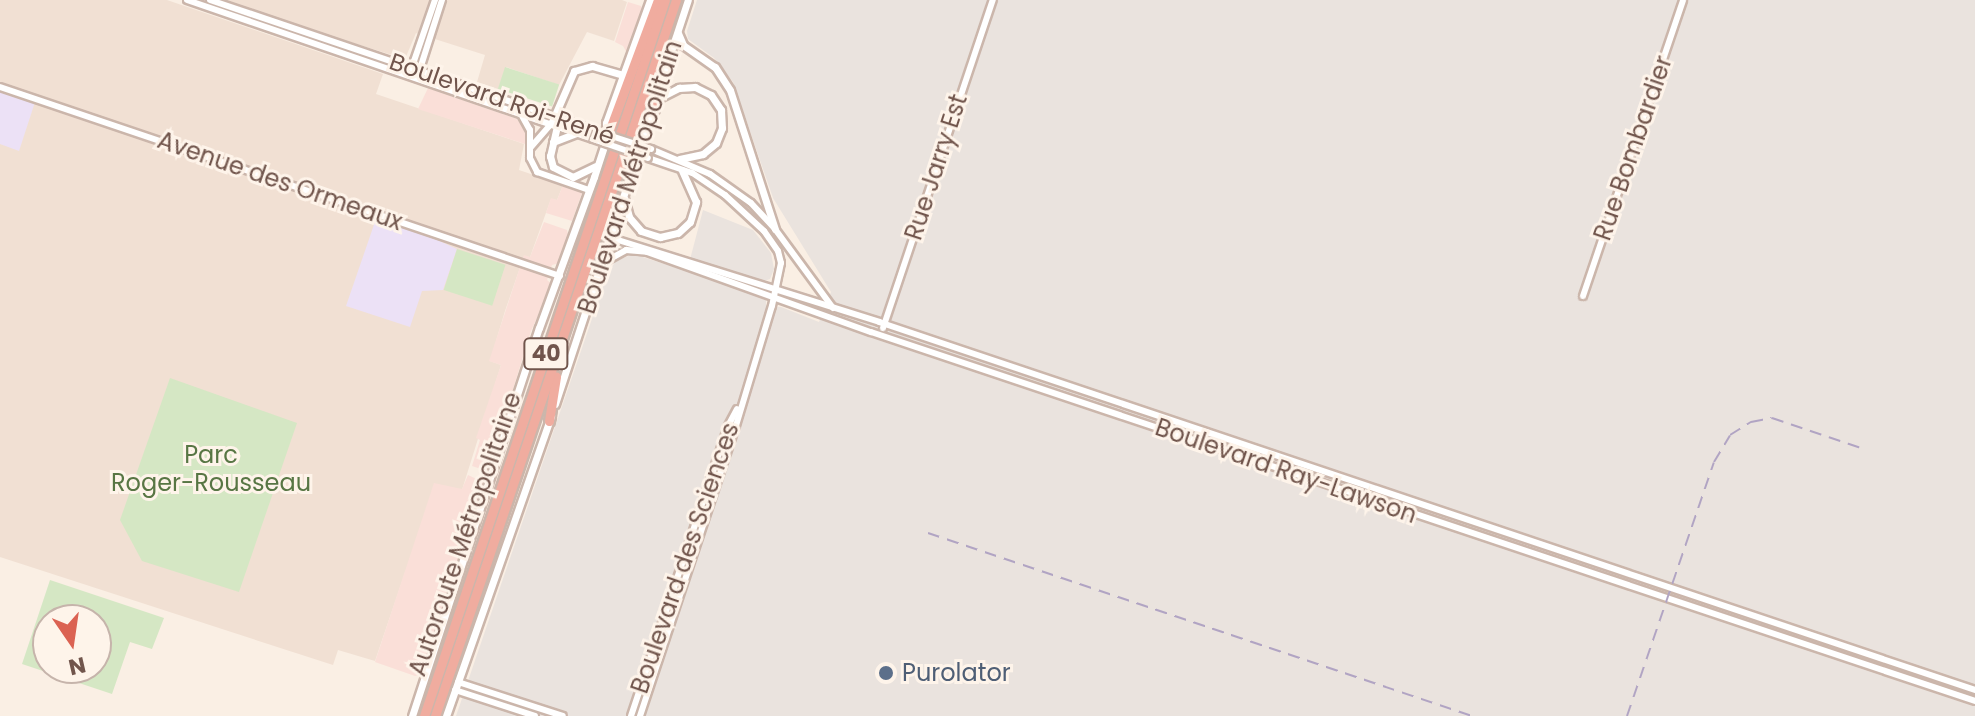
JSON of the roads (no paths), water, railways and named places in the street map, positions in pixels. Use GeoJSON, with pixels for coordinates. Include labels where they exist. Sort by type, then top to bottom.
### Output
{"type":"FeatureCollection","features":[{"type":"Feature","properties":{"kind":"highway"},"geometry":{"type":"LineString","coordinates":[[607,137],[658,0]]}},
{"type":"Feature","properties":{"kind":"highway","name":"Autoroute Métropolitaine"},"geometry":{"type":"LineString","coordinates":[[424,716],[665,0]]}},
{"type":"Feature","properties":{"kind":"highway","name":"Autoroute Métropolitaine"},"geometry":{"type":"LineString","coordinates":[[435,716],[676,0]]}},
{"type":"Feature","properties":{"kind":"highway"},"geometry":{"type":"LineString","coordinates":[[655,104],[661,46]]}},
{"type":"Feature","properties":{"kind":"highway"},"geometry":{"type":"LineString","coordinates":[[549,421],[551,394],[565,331]]}},
{"type":"Feature","properties":{"kind":"main road","name":"Boulevard Métropolitain"},"geometry":{"type":"LineString","coordinates":[[412,716],[539,328],[598,165],[607,137],[606,123],[650,0]]}},
{"type":"Feature","properties":{"kind":"main road","name":"Boulevard Métropolitain"},"geometry":{"type":"LineString","coordinates":[[446,716],[549,421],[688,0]]}},
{"type":"Feature","properties":{"kind":"main road"},"geometry":{"type":"LineString","coordinates":[[677,32],[683,45],[710,63],[728,85],[775,229]]}},
{"type":"Feature","properties":{"kind":"main road"},"geometry":{"type":"LineString","coordinates":[[598,165],[577,176],[562,174],[550,161],[554,122],[569,78],[577,69],[592,66],[623,75]]}},
{"type":"Feature","properties":{"kind":"main road"},"geometry":{"type":"LineString","coordinates":[[655,104],[675,89],[695,87],[711,95],[721,110],[722,128],[716,143],[703,154],[680,159]]}},
{"type":"Feature","properties":{"kind":"main road"},"geometry":{"type":"LineString","coordinates":[[553,142],[576,133]]}},
{"type":"Feature","properties":{"kind":"main road"},"geometry":{"type":"LineString","coordinates":[[624,196],[629,217],[641,231],[656,237],[675,234],[690,222],[696,206],[694,191],[682,170]]}},
{"type":"Feature","properties":{"kind":"street","name":"Boulevard Roi-René"},"geometry":{"type":"LineString","coordinates":[[187,0],[521,114],[596,131],[680,159],[731,187],[775,229],[833,308]]}},
{"type":"Feature","properties":{"kind":"street","name":"Boulevard Roi-René"},"geometry":{"type":"LineString","coordinates":[[210,0],[417,70],[576,133],[682,170],[725,195],[768,236],[780,259],[774,294]]}},
{"type":"Feature","properties":{"kind":"street"},"geometry":{"type":"LineString","coordinates":[[419,80],[414,61],[435,0]]}},
{"type":"Feature","properties":{"kind":"street"},"geometry":{"type":"LineString","coordinates":[[417,70],[442,0]]}},
{"type":"Feature","properties":{"kind":"street","name":"Rue Jarry Est"},"geometry":{"type":"LineString","coordinates":[[880,335],[993,0]]}},
{"type":"Feature","properties":{"kind":"street","name":"Rue Bombardier"},"geometry":{"type":"LineString","coordinates":[[1583,296],[1683,0]]}},
{"type":"Feature","properties":{"kind":"street","name":"Avenue des Ormeaux"},"geometry":{"type":"LineString","coordinates":[[0,87],[560,276]]}},
{"type":"Feature","properties":{"kind":"street"},"geometry":{"type":"LineString","coordinates":[[521,114],[529,127],[530,158],[537,172],[589,190]]}},
{"type":"Feature","properties":{"kind":"street"},"geometry":{"type":"LineString","coordinates":[[531,147],[554,122]]}},
{"type":"Feature","properties":{"kind":"street","name":"Boulevard Ray-Lawson"},"geometry":{"type":"LineString","coordinates":[[610,234],[618,240],[774,294],[880,335],[1975,701]]}},
{"type":"Feature","properties":{"kind":"street","name":"Boulevard Ray-Lawson"},"geometry":{"type":"LineString","coordinates":[[600,265],[619,252],[637,249],[774,294],[833,308],[1975,690]]}},
{"type":"Feature","properties":{"kind":"street","name":"Boulevard des Sciences"},"geometry":{"type":"LineString","coordinates":[[640,716],[735,429],[774,294]]}},
{"type":"Feature","properties":{"kind":"street"},"geometry":{"type":"LineString","coordinates":[[956,360],[960,350]]}},
{"type":"Feature","properties":{"kind":"street","name":"Boulevard des Sciences"},"geometry":{"type":"LineString","coordinates":[[631,716],[728,426],[741,402]]}},
{"type":"Feature","properties":{"kind":"street"},"geometry":{"type":"LineString","coordinates":[[1869,666],[1872,655]]}},
{"type":"Feature","properties":{"kind":"street"},"geometry":{"type":"LineString","coordinates":[[456,686],[535,716]]}},
{"type":"Feature","properties":{"kind":"street"},"geometry":{"type":"LineString","coordinates":[[456,686],[563,716]]}},
{"type":"Feature","properties":{"kind":"railway"},"geometry":{"type":"LineString","coordinates":[[1627,716],[1714,462],[1730,435],[1751,422],[1772,418],[1864,449]]}},
{"type":"Feature","properties":{"kind":"railway"},"geometry":{"type":"LineString","coordinates":[[928,533],[1472,716]]}},
{"type":"Feature","properties":{"kind":"place","name":"Purolator"},"geometry":{"type":"Point","coordinates":[886,673]}},
{"type":"Feature","properties":{"kind":"park label","name":"Parc Roger-Rousseau"},"geometry":{"type":"Point","coordinates":[211,469]}}]}
